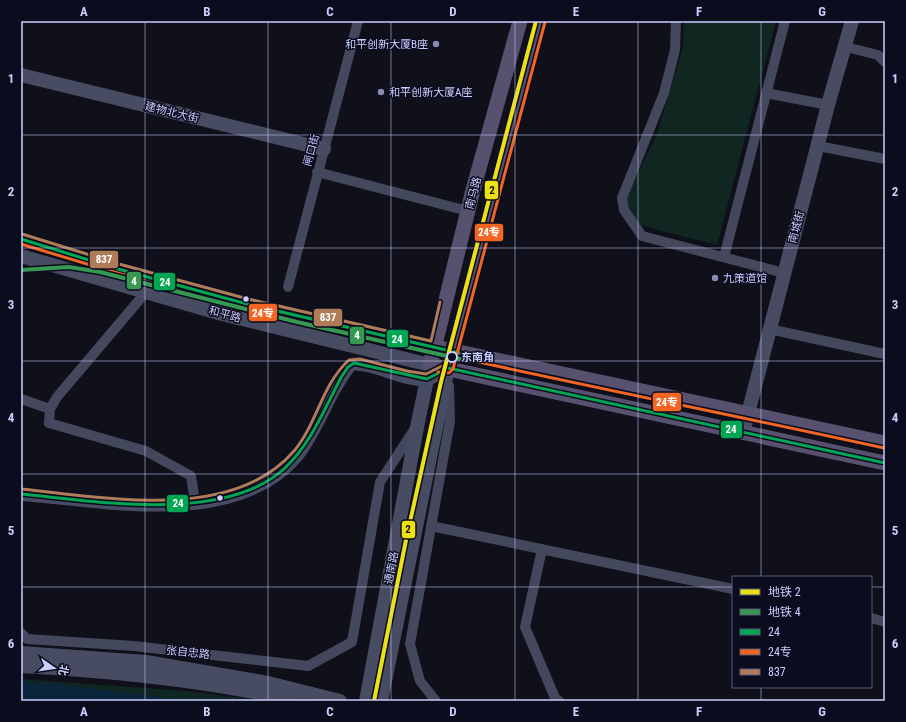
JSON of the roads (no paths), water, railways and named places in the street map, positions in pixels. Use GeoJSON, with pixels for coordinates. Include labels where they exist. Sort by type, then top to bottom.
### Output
{"type":"FeatureCollection","features":[{"type":"Feature","properties":{"kind":"main road","name":"南马路"},"geometry":{"type":"LineString","coordinates":[[429,372],[468,211],[520,21]]}},
{"type":"Feature","properties":{"kind":"main road","name":"南马路"},"geometry":{"type":"LineString","coordinates":[[448,368],[540,21]]}},
{"type":"Feature","properties":{"kind":"main road"},"geometry":{"type":"LineString","coordinates":[[435,347],[488,360],[748,413],[885,443]]}},
{"type":"Feature","properties":{"kind":"main road"},"geometry":{"type":"LineString","coordinates":[[429,372],[448,368],[885,463]]}},
{"type":"Feature","properties":{"kind":"street","name":"闸口街"},"geometry":{"type":"LineString","coordinates":[[288,287],[317,172],[358,21]]}},
{"type":"Feature","properties":{"kind":"street"},"geometry":{"type":"LineString","coordinates":[[676,21],[674,50],[664,93],[622,198],[624,210],[642,236],[784,273]]}},
{"type":"Feature","properties":{"kind":"street"},"geometry":{"type":"LineString","coordinates":[[724,257],[784,21]]}},
{"type":"Feature","properties":{"kind":"street","name":"南城街"},"geometry":{"type":"LineString","coordinates":[[743,433],[828,105],[846,47],[852,21]]}},
{"type":"Feature","properties":{"kind":"street"},"geometry":{"type":"LineString","coordinates":[[846,47],[878,55],[885,62]]}},
{"type":"Feature","properties":{"kind":"street","name":"建物北大街"},"geometry":{"type":"LineString","coordinates":[[21,75],[324,149]]}},
{"type":"Feature","properties":{"kind":"street"},"geometry":{"type":"LineString","coordinates":[[766,93],[828,105]]}},
{"type":"Feature","properties":{"kind":"street"},"geometry":{"type":"LineString","coordinates":[[818,146],[885,159]]}},
{"type":"Feature","properties":{"kind":"street"},"geometry":{"type":"LineString","coordinates":[[317,172],[468,211]]}},
{"type":"Feature","properties":{"kind":"street","name":"和平路"},"geometry":{"type":"LineString","coordinates":[[21,239],[118,269],[247,304],[435,347]]}},
{"type":"Feature","properties":{"kind":"street","name":"和平路"},"geometry":{"type":"LineString","coordinates":[[21,256],[429,372]]}},
{"type":"Feature","properties":{"kind":"street"},"geometry":{"type":"LineString","coordinates":[[146,292],[58,397],[50,409],[49,423],[146,450],[191,476],[195,502]]}},
{"type":"Feature","properties":{"kind":"street"},"geometry":{"type":"LineString","coordinates":[[769,329],[885,354]]}},
{"type":"Feature","properties":{"kind":"street"},"geometry":{"type":"LineString","coordinates":[[21,494],[141,505],[195,502],[244,492],[273,478],[284,469],[301,449],[342,376],[351,364],[359,364],[406,376],[429,372]]}},
{"type":"Feature","properties":{"kind":"street"},"geometry":{"type":"LineString","coordinates":[[381,701],[448,368]]}},
{"type":"Feature","properties":{"kind":"street"},"geometry":{"type":"LineString","coordinates":[[436,701],[420,681],[410,644],[450,421],[448,368]]}},
{"type":"Feature","properties":{"kind":"street","name":"通南路"},"geometry":{"type":"LineString","coordinates":[[366,701],[408,482],[417,427],[429,372]]}},
{"type":"Feature","properties":{"kind":"street"},"geometry":{"type":"LineString","coordinates":[[21,399],[50,409]]}},
{"type":"Feature","properties":{"kind":"street","name":"张自忠路"},"geometry":{"type":"LineString","coordinates":[[21,633],[27,639],[134,646],[308,666],[352,642],[380,482],[417,427]]}},
{"type":"Feature","properties":{"kind":"street"},"geometry":{"type":"LineString","coordinates":[[431,526],[732,589]]}},
{"type":"Feature","properties":{"kind":"street"},"geometry":{"type":"LineString","coordinates":[[542,549],[525,627],[555,698],[559,701]]}},
{"type":"Feature","properties":{"kind":"street"},"geometry":{"type":"LineString","coordinates":[[872,618],[885,622]]}},
{"type":"Feature","properties":{"kind":"street","name":"张自忠路"},"geometry":{"type":"LineString","coordinates":[[21,653],[56,654],[162,665],[268,683],[340,701]]}},
{"type":"Feature","properties":{"kind":"street"},"geometry":{"type":"LineString","coordinates":[[21,666],[145,675],[258,692],[297,701]]}},
{"type":"Feature","properties":{"kind":"water"},"geometry":{"type":"Polygon","coordinates":[[[21,682],[55,684],[190,701],[21,701],[21,682]]]}},
{"type":"Feature","properties":{"kind":"metro line","name":"2"},"geometry":{"type":"LineString","coordinates":[[374,701],[406,540],[441,382],[536,21]]}},
{"type":"Feature","properties":{"kind":"metro line","name":"4"},"geometry":{"type":"LineString","coordinates":[[21,270],[69,267],[100,272],[297,322],[469,361]]}},
{"type":"Feature","properties":{"kind":"place","name":"和平创新大厦B座"},"geometry":{"type":"Point","coordinates":[436,44]}},
{"type":"Feature","properties":{"kind":"place","name":"和平创新大厦A座"},"geometry":{"type":"Point","coordinates":[381,92]}},
{"type":"Feature","properties":{"kind":"place","name":"九策道馆"},"geometry":{"type":"Point","coordinates":[715,278]}},
{"type":"Feature","properties":{"kind":"place","name":"东南角"},"geometry":{"type":"Point","coordinates":[452,357]}}]}
